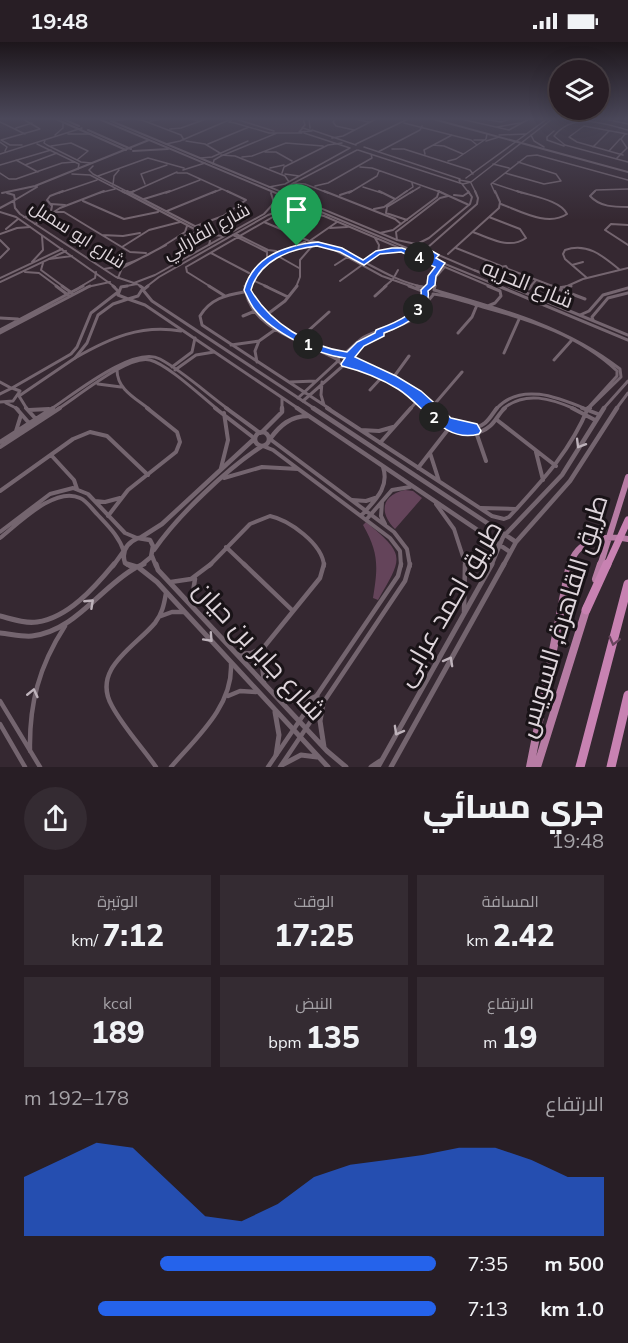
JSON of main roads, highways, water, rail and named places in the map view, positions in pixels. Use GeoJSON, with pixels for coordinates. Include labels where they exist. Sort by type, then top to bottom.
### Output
{"type":"FeatureCollection","features":[{"type":"Feature","properties":{"kind":"highway","name":"طريق القاهرة, السويس"},"geometry":{"type":"LineString","coordinates":[[537,767],[628,477]]}},
{"type":"Feature","properties":{"kind":"highway"},"geometry":{"type":"LineString","coordinates":[[586,610],[628,520]]}},
{"type":"Feature","properties":{"kind":"highway"},"geometry":{"type":"LineString","coordinates":[[530,767],[571,561],[581,546],[602,537],[628,539]]}},
{"type":"Feature","properties":{"kind":"highway"},"geometry":{"type":"LineString","coordinates":[[580,767],[628,584]]}},
{"type":"Feature","properties":{"kind":"highway"},"geometry":{"type":"LineString","coordinates":[[611,767],[628,696]]}}]}
